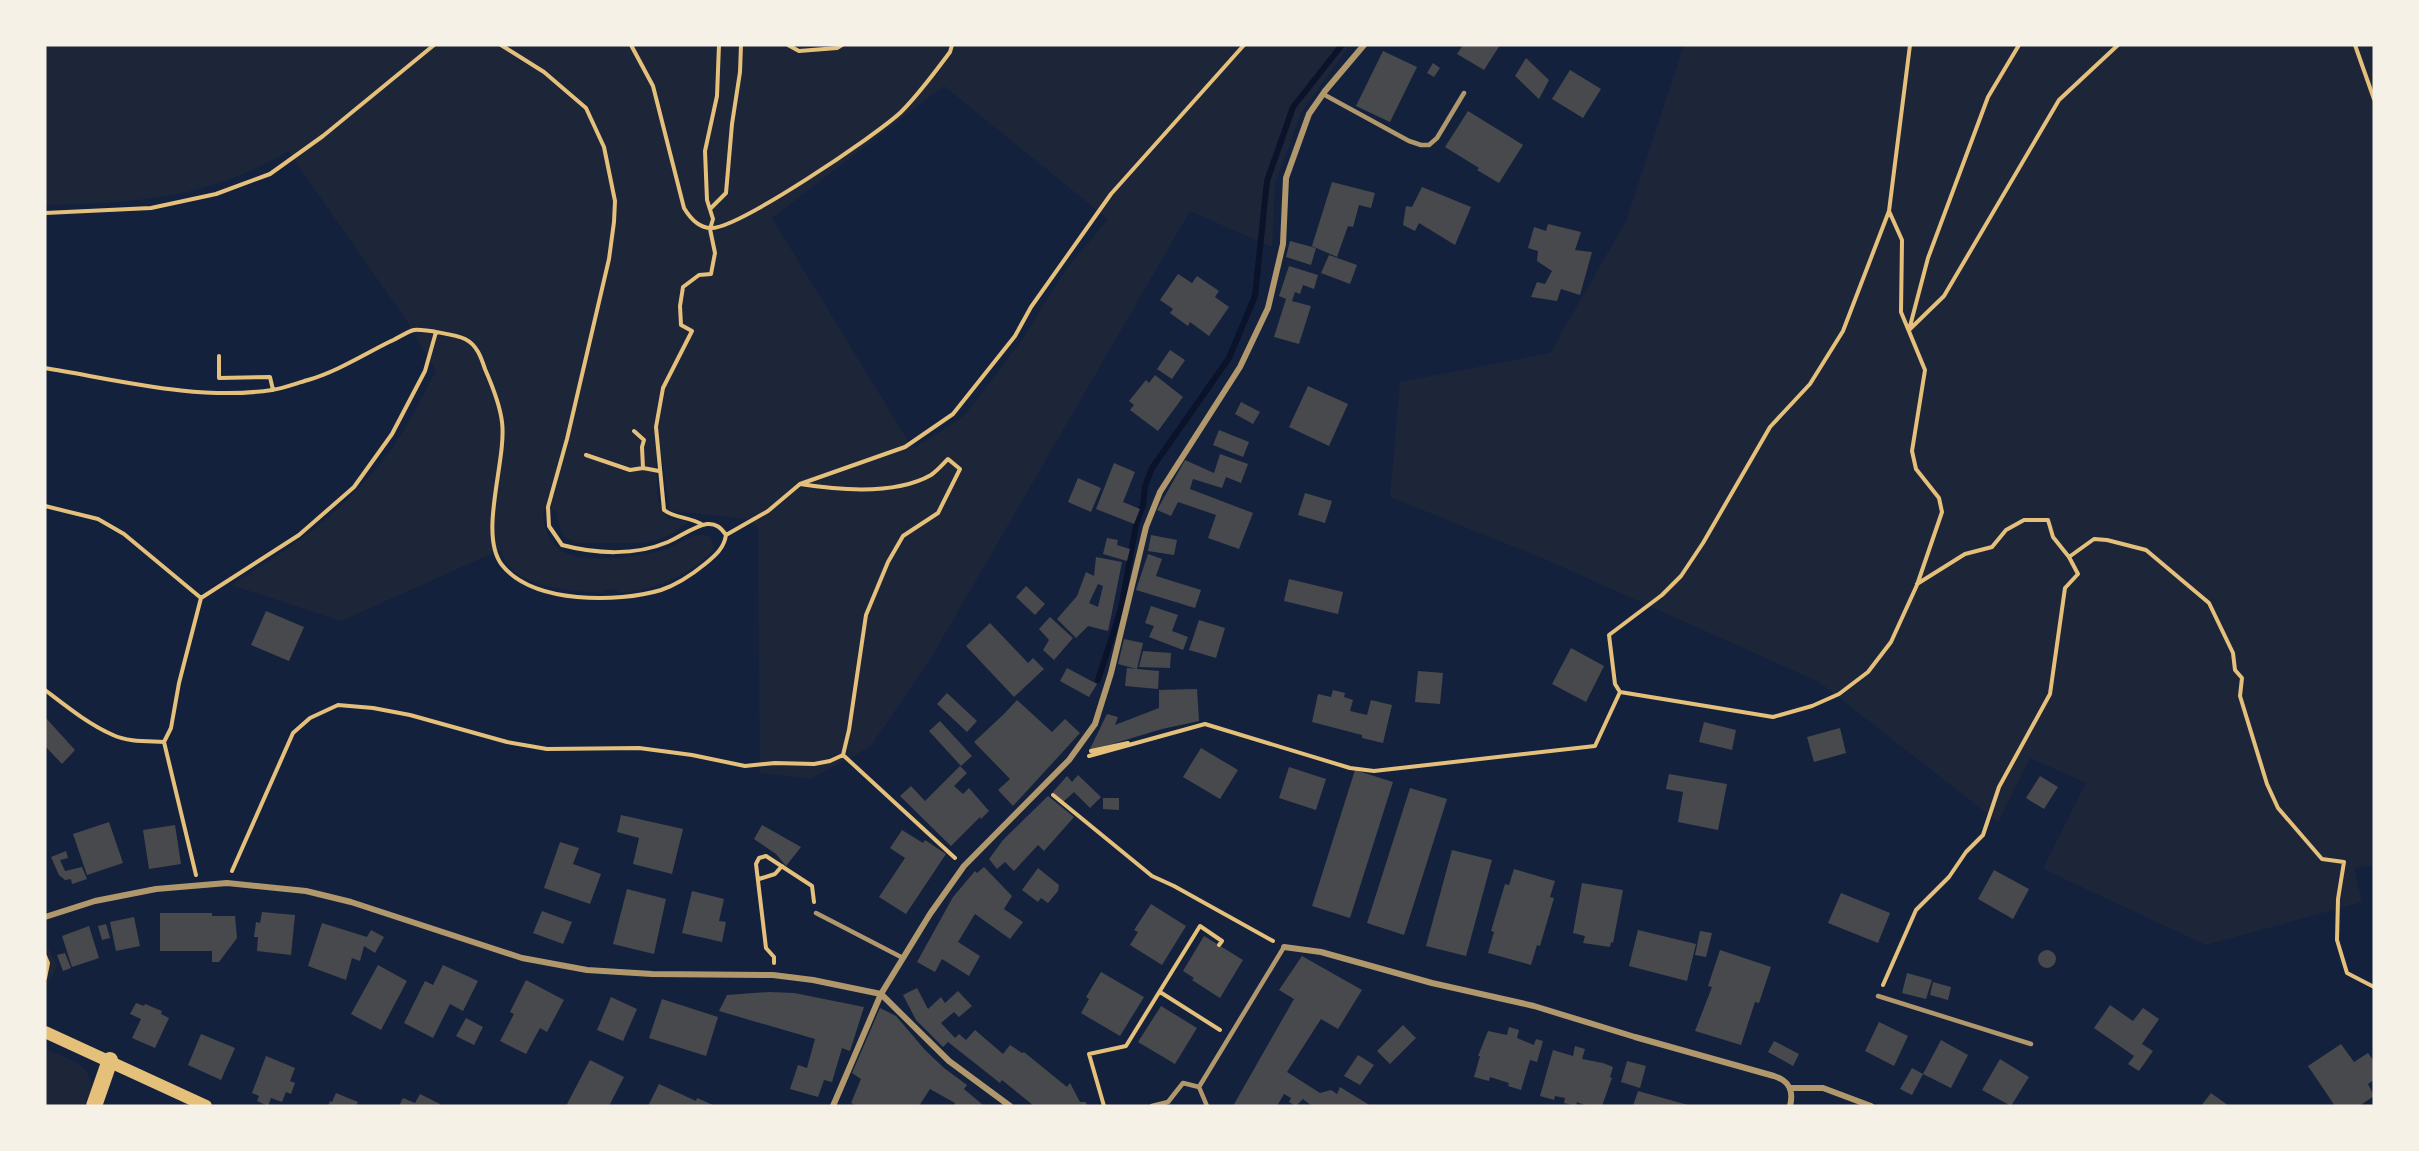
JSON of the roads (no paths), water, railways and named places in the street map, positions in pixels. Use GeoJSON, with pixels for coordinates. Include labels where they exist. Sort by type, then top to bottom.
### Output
{"type":"FeatureCollection","features":[{"type":"Feature","properties":{"kind":"highway"},"geometry":{"type":"LineString","coordinates":[[94,1106],[110,1060]]}},
{"type":"Feature","properties":{"kind":"main road"},"geometry":{"type":"LineString","coordinates":[[45,1032],[206,1106]]}},
{"type":"Feature","properties":{"kind":"street"},"geometry":{"type":"LineString","coordinates":[[833,1106],[881,994],[964,866],[1071,758],[1095,724],[1111,673],[1146,527],[1160,492],[1240,367],[1268,308],[1283,244],[1286,178],[1309,114],[1364,45]]}},
{"type":"Feature","properties":{"kind":"street"},"geometry":{"type":"LineString","coordinates":[[45,917],[95,902],[156,889],[227,883],[306,891],[351,902],[522,958],[587,970],[652,974],[773,975],[813,980],[881,994],[949,1061],[1010,1106]]}},
{"type":"Feature","properties":{"kind":"street"},"geometry":{"type":"LineString","coordinates":[[1284,947],[1321,952],[1432,984],[1534,1006],[1774,1076],[1785,1080],[1790,1088],[1793,1096],[1790,1106]]}},
{"type":"Feature","properties":{"kind":"street"},"geometry":{"type":"LineString","coordinates":[[1790,1088],[1823,1088],[1871,1106]]}},
{"type":"Feature","properties":{"kind":"lane"},"geometry":{"type":"LineString","coordinates":[[1323,94],[1409,141],[1429,145],[1437,138],[1464,93]]}},
{"type":"Feature","properties":{"kind":"lane"},"geometry":{"type":"LineString","coordinates":[[816,913],[903,958]]}},
{"type":"Feature","properties":{"kind":"lane"},"geometry":{"type":"LineString","coordinates":[[1199,1087],[1284,947]]}},
{"type":"Feature","properties":{"kind":"lane"},"geometry":{"type":"LineString","coordinates":[[1878,996],[2031,1044]]}},
{"type":"Feature","properties":{"kind":"lane"},"geometry":{"type":"LineString","coordinates":[[1152,1106],[1168,1102],[1183,1083],[1199,1087]]}},
{"type":"Feature","properties":{"kind":"lane"},"geometry":{"type":"LineString","coordinates":[[1199,1087],[1207,1106]]}},
{"type":"Feature","properties":{"kind":"waterway"},"geometry":{"type":"LineString","coordinates":[[1098,680],[1121,609],[1145,486],[1152,468],[1229,358],[1255,296],[1267,181],[1293,107],[1342,45]]}}]}
